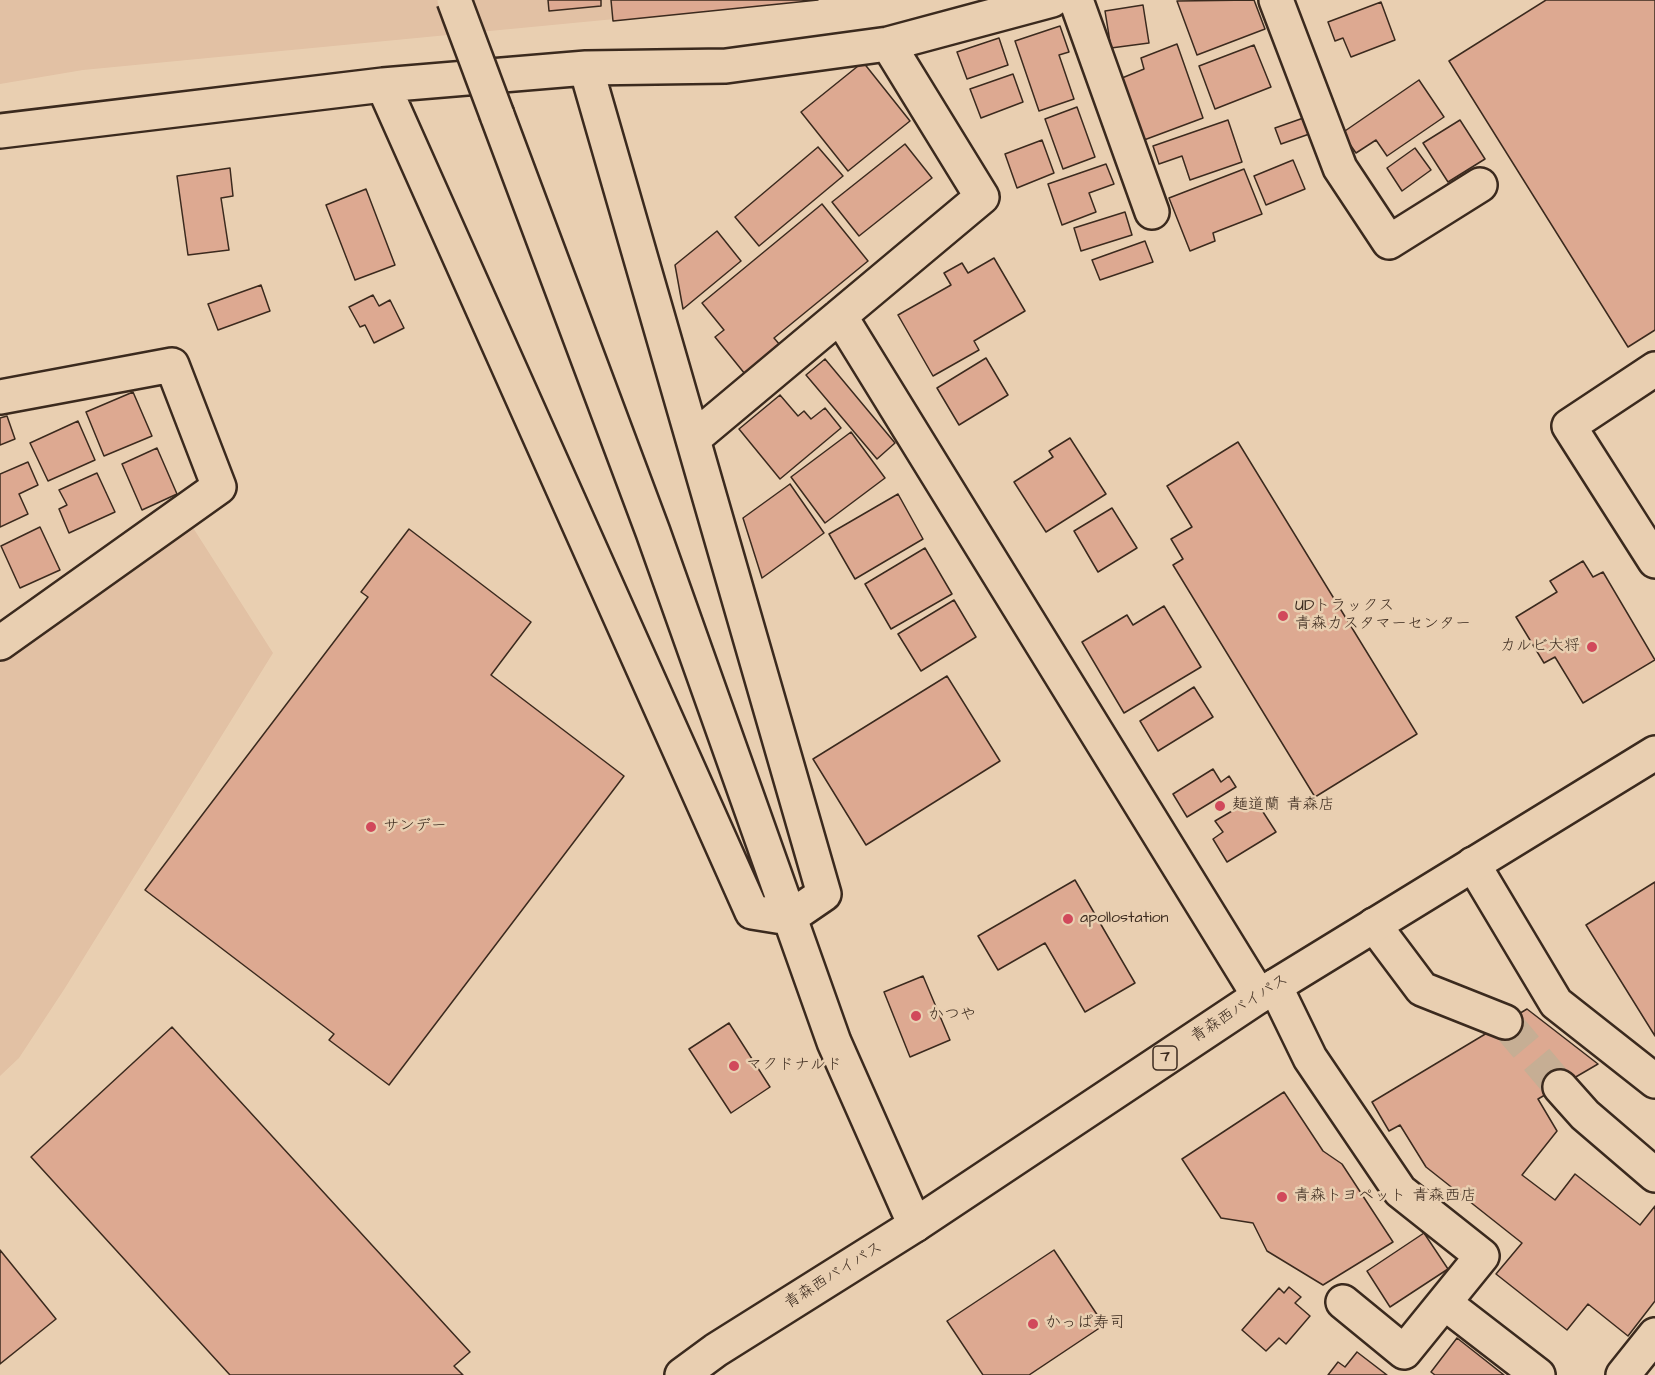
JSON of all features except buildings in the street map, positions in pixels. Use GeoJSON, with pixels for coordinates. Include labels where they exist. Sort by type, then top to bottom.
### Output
{"type":"FeatureCollection","features":[{"type":"Feature","properties":{"kind":"main road"},"geometry":{"type":"LineString","coordinates":[[454,0],[653,532],[834,1042],[915,1225]]}},
{"type":"Feature","properties":{"kind":"main road"},"geometry":{"type":"LineString","coordinates":[[0,131],[383,85],[586,68],[726,66],[888,44],[1052,0]]}},
{"type":"Feature","properties":{"kind":"main road"},"geometry":{"type":"LineString","coordinates":[[1076,0],[1152,212]]}},
{"type":"Feature","properties":{"kind":"main road"},"geometry":{"type":"LineString","coordinates":[[1276,0],[1340,168],[1389,242],[1480,184]]}},
{"type":"Feature","properties":{"kind":"main road"},"geometry":{"type":"LineString","coordinates":[[693,439],[982,196],[888,44]]}},
{"type":"Feature","properties":{"kind":"main road"},"geometry":{"type":"LineString","coordinates":[[383,85],[752,912],[789,918],[824,894],[586,68]]}},
{"type":"Feature","properties":{"kind":"main road"},"geometry":{"type":"LineString","coordinates":[[840,316],[1267,991],[1400,1191],[1482,1256],[1446,1304],[1404,1352],[1343,1302]]}},
{"type":"Feature","properties":{"kind":"main road"},"geometry":{"type":"LineString","coordinates":[[0,397],[172,365],[219,487],[3,632]]}},
{"type":"Feature","properties":{"kind":"main road"},"geometry":{"type":"LineString","coordinates":[[1655,369],[1569,426],[1655,561]]}},
{"type":"Feature","properties":{"kind":"main road","name":"青森西バイパス"},"geometry":{"type":"LineString","coordinates":[[682,1375],[716,1350],[915,1225],[1267,991],[1655,753]]}},
{"type":"Feature","properties":{"kind":"main road"},"geometry":{"type":"LineString","coordinates":[[1473,864],[1556,1003],[1655,1082]]}},
{"type":"Feature","properties":{"kind":"main road"},"geometry":{"type":"LineString","coordinates":[[1374,925],[1422,989],[1505,1022]]}},
{"type":"Feature","properties":{"kind":"main road"},"geometry":{"type":"LineString","coordinates":[[1560,1087],[1585,1115],[1655,1175]]}},
{"type":"Feature","properties":{"kind":"main road"},"geometry":{"type":"LineString","coordinates":[[1446,1304],[1538,1375]]}},
{"type":"Feature","properties":{"kind":"main road"},"geometry":{"type":"LineString","coordinates":[[1623,1375],[1655,1335]]}},
{"type":"Feature","properties":{"kind":"shaded area"},"geometry":{"type":"Polygon","coordinates":[[[0,0],[813,0],[83,70],[0,84],[0,0]]]}},
{"type":"Feature","properties":{"kind":"shaded area"},"geometry":{"type":"Polygon","coordinates":[[[190,523],[273,653],[65,988],[19,1058],[0,1076],[0,663],[190,523]]]}},
{"type":"Feature","properties":{"kind":"tunnel"},"geometry":{"type":"LineString","coordinates":[[1505,1022],[1560,1087]]}},
{"type":"Feature","properties":{"kind":"place","name":"UDトラックス 青森カスタマーセンター"},"geometry":{"type":"Point","coordinates":[1283,616]}},
{"type":"Feature","properties":{"kind":"place","name":"カルビ大将"},"geometry":{"type":"Point","coordinates":[1592,647]}},
{"type":"Feature","properties":{"kind":"place","name":"麺道蘭 青森店"},"geometry":{"type":"Point","coordinates":[1220,806]}},
{"type":"Feature","properties":{"kind":"place","name":"サンデー"},"geometry":{"type":"Point","coordinates":[371,827]}},
{"type":"Feature","properties":{"kind":"place","name":"apollostation"},"geometry":{"type":"Point","coordinates":[1068,919]}},
{"type":"Feature","properties":{"kind":"place","name":"かつや"},"geometry":{"type":"Point","coordinates":[916,1016]}},
{"type":"Feature","properties":{"kind":"place","name":"マクドナルド"},"geometry":{"type":"Point","coordinates":[734,1066]}},
{"type":"Feature","properties":{"kind":"place","name":"青森トヨペット 青森西店"},"geometry":{"type":"Point","coordinates":[1282,1197]}},
{"type":"Feature","properties":{"kind":"place","name":"かっぱ寿司"},"geometry":{"type":"Point","coordinates":[1033,1324]}}]}
